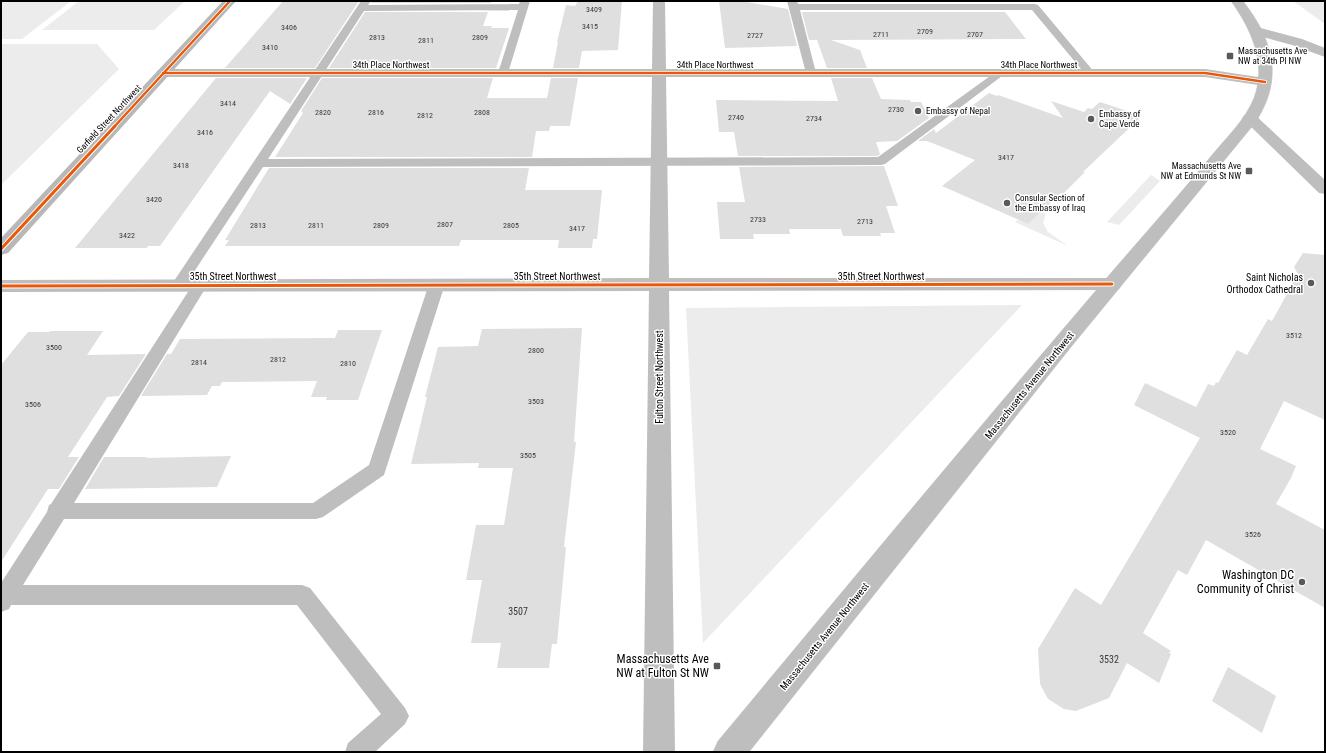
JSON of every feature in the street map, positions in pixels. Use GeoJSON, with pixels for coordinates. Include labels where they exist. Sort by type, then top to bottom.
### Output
{"type":"FeatureCollection","features":[{"type":"Feature","properties":{"kind":"main road","name":"Garfield Street Northwest"},"geometry":{"type":"LineString","coordinates":[[1,249],[230,1]]}},
{"type":"Feature","properties":{"kind":"street","name":"Fulton Street Northwest"},"geometry":{"type":"LineString","coordinates":[[659,1],[659,752]]}},
{"type":"Feature","properties":{"kind":"street","name":"Massachusetts Avenue Northwest"},"geometry":{"type":"LineString","coordinates":[[729,752],[1112,284],[1199,182],[1250,118],[1261,99],[1266,82],[1264,63],[1257,31],[1237,1]]}},
{"type":"Feature","properties":{"kind":"street"},"geometry":{"type":"LineString","coordinates":[[1257,31],[1297,42],[1325,53]]}},
{"type":"Feature","properties":{"kind":"street","name":"34th Place Northwest"},"geometry":{"type":"LineString","coordinates":[[163,72],[1216,74],[1266,82]]}},
{"type":"Feature","properties":{"kind":"street"},"geometry":{"type":"LineString","coordinates":[[1250,118],[1325,189]]}},
{"type":"Feature","properties":{"kind":"street","name":"35th Street Northwest"},"geometry":{"type":"LineString","coordinates":[[1,286],[179,284],[1112,284]]}},
{"type":"Feature","properties":{"kind":"lane"},"geometry":{"type":"LineString","coordinates":[[179,284],[260,163],[363,4],[524,4],[503,73]]}},
{"type":"Feature","properties":{"kind":"lane"},"geometry":{"type":"LineString","coordinates":[[811,73],[793,4],[1035,7],[1090,73]]}},
{"type":"Feature","properties":{"kind":"lane"},"geometry":{"type":"LineString","coordinates":[[260,163],[881,161],[1001,73]]}},
{"type":"Feature","properties":{"kind":"lane"},"geometry":{"type":"LineString","coordinates":[[3,598],[56,511],[200,284]]}},
{"type":"Feature","properties":{"kind":"lane"},"geometry":{"type":"LineString","coordinates":[[56,511],[316,511],[377,470],[437,284]]}},
{"type":"Feature","properties":{"kind":"lane"},"geometry":{"type":"LineString","coordinates":[[3,598],[302,595],[397,716],[357,752]]}},
{"type":"Feature","properties":{"kind":"shaded area"},"geometry":{"type":"Polygon","coordinates":[[[1,1],[71,1],[22,39],[1,39],[1,1]]]}},
{"type":"Feature","properties":{"kind":"shaded area"},"geometry":{"type":"Polygon","coordinates":[[[79,1],[185,1],[154,30],[42,30],[79,1]]]}},
{"type":"Feature","properties":{"kind":"shaded area"},"geometry":{"type":"Polygon","coordinates":[[[1293,1],[1325,1],[1325,24],[1293,1]]]}},
{"type":"Feature","properties":{"kind":"shaded area"},"geometry":{"type":"Polygon","coordinates":[[[1,44],[97,44],[119,69],[1,185],[1,44]]]}},
{"type":"Feature","properties":{"kind":"shaded area"},"geometry":{"type":"Polygon","coordinates":[[[1151,175],[1160,181],[1119,225],[1107,222],[1151,175]]]}},
{"type":"Feature","properties":{"kind":"shaded area"},"geometry":{"type":"Polygon","coordinates":[[[1041,212],[1046,214],[1043,223],[1048,232],[1068,246],[1015,222],[1018,220],[1028,224],[1041,212]]]}},
{"type":"Feature","properties":{"kind":"shaded area"},"geometry":{"type":"Polygon","coordinates":[[[1022,305],[703,643],[686,308],[1022,305]]]}},
{"type":"Feature","properties":{"kind":"building"},"geometry":{"type":"Polygon","coordinates":[[[283,1],[359,1],[315,68],[225,68],[283,1]]]}},
{"type":"Feature","properties":{"kind":"building"},"geometry":{"type":"Polygon","coordinates":[[[372,1],[491,1],[491,3],[371,3],[372,1]]]}},
{"type":"Feature","properties":{"kind":"building"},"geometry":{"type":"Polygon","coordinates":[[[578,1],[622,1],[618,50],[582,51],[579,68],[553,68],[557,42],[566,5],[575,6],[578,1]]]}},
{"type":"Feature","properties":{"kind":"building"},"geometry":{"type":"Polygon","coordinates":[[[719,1],[741,1],[788,9],[797,46],[725,48],[719,1]]]}},
{"type":"Feature","properties":{"kind":"building"},"geometry":{"type":"Polygon","coordinates":[[[802,1],[930,1],[931,2],[803,2],[802,1]]]}},
{"type":"Feature","properties":{"kind":"building"},"geometry":{"type":"Polygon","coordinates":[[[365,12],[488,12],[483,26],[492,26],[491,28],[509,28],[496,68],[329,68],[365,12]]]}},
{"type":"Feature","properties":{"kind":"building"},"geometry":{"type":"Polygon","coordinates":[[[802,12],[1005,12],[1026,39],[831,40],[860,50],[867,68],[827,68],[817,40],[809,40],[802,12]]]}},
{"type":"Feature","properties":{"kind":"building"},"geometry":{"type":"Polygon","coordinates":[[[216,78],[307,78],[290,104],[270,91],[160,246],[148,246],[147,248],[75,248],[216,78]]]}},
{"type":"Feature","properties":{"kind":"building"},"geometry":{"type":"Polygon","coordinates":[[[322,78],[493,78],[487,98],[547,98],[551,78],[578,78],[570,126],[550,126],[549,131],[536,131],[532,157],[275,157],[303,113],[301,111],[322,78]]]}},
{"type":"Feature","properties":{"kind":"building"},"geometry":{"type":"Polygon","coordinates":[[[831,78],[872,78],[881,99],[921,102],[929,118],[897,141],[876,142],[880,154],[878,156],[738,156],[734,132],[719,132],[716,100],[838,101],[831,78]]]}},
{"type":"Feature","properties":{"kind":"building"},"geometry":{"type":"Polygon","coordinates":[[[989,93],[1063,118],[1051,101],[1084,112],[1088,108],[1092,109],[1100,102],[1142,116],[1083,172],[1085,172],[1063,194],[1061,193],[1028,224],[942,186],[975,160],[927,141],[918,141],[934,129],[936,133],[989,93]]]}},
{"type":"Feature","properties":{"kind":"building"},"geometry":{"type":"Polygon","coordinates":[[[884,166],[898,206],[886,206],[895,233],[880,233],[881,236],[843,236],[841,229],[789,229],[790,234],[753,234],[754,239],[720,239],[717,202],[745,202],[739,167],[884,166]]]}},
{"type":"Feature","properties":{"kind":"building"},"geometry":{"type":"Polygon","coordinates":[[[269,168],[529,168],[525,190],[602,190],[597,239],[593,239],[592,248],[558,248],[559,240],[461,240],[459,246],[225,246],[229,240],[225,240],[269,168]]]}},
{"type":"Feature","properties":{"kind":"building"},"geometry":{"type":"Polygon","coordinates":[[[1303,253],[1325,255],[1325,420],[1284,401],[1260,449],[1296,466],[1276,504],[1325,530],[1325,608],[1206,540],[1187,575],[1178,570],[1143,633],[1171,651],[1159,683],[1127,663],[1109,698],[1076,711],[1064,709],[1048,699],[1040,684],[1038,649],[1075,588],[1101,605],[1200,438],[1134,405],[1145,383],[1196,407],[1208,384],[1214,386],[1216,382],[1218,383],[1237,350],[1247,355],[1268,319],[1272,321],[1298,274],[1294,267],[1303,253]]]}},
{"type":"Feature","properties":{"kind":"building"},"geometry":{"type":"Polygon","coordinates":[[[582,328],[574,442],[576,442],[564,547],[566,547],[557,644],[552,644],[549,668],[497,668],[501,643],[471,643],[482,580],[466,580],[476,525],[504,525],[513,468],[478,468],[479,463],[411,464],[427,397],[425,397],[438,347],[478,346],[482,329],[582,328]]]}},
{"type":"Feature","properties":{"kind":"building"},"geometry":{"type":"Polygon","coordinates":[[[338,330],[382,330],[358,400],[326,400],[327,397],[311,397],[317,381],[222,382],[220,386],[212,386],[207,395],[141,396],[167,354],[171,354],[180,339],[335,338],[338,330]]]}},
{"type":"Feature","properties":{"kind":"building"},"geometry":{"type":"Polygon","coordinates":[[[103,331],[87,355],[146,354],[119,396],[107,397],[68,457],[79,457],[59,489],[48,489],[1,562],[1,365],[28,332],[103,331]]]}},
{"type":"Feature","properties":{"kind":"building"},"geometry":{"type":"Polygon","coordinates":[[[231,456],[217,487],[85,489],[104,457],[147,457],[146,458],[231,456]]]}},
{"type":"Feature","properties":{"kind":"building"},"geometry":{"type":"Polygon","coordinates":[[[1228,667],[1276,696],[1262,733],[1212,701],[1228,667]]]}},
{"type":"Feature","properties":{"kind":"cycle path"},"geometry":{"type":"LineString","coordinates":[[1,249],[230,1]]}},
{"type":"Feature","properties":{"kind":"cycle path"},"geometry":{"type":"LineString","coordinates":[[163,73],[1205,73],[1265,82]]}},
{"type":"Feature","properties":{"kind":"cycle path"},"geometry":{"type":"LineString","coordinates":[[1,286],[1112,284]]}},
{"type":"Feature","properties":{"kind":"place","name":"Massachusetts Ave NW at 34th Pl NW"},"geometry":{"type":"Point","coordinates":[1230,56]}},
{"type":"Feature","properties":{"kind":"place","name":"Embassy of Nepal"},"geometry":{"type":"Point","coordinates":[918,111]}},
{"type":"Feature","properties":{"kind":"place","name":"Embassy of Cape Verde"},"geometry":{"type":"Point","coordinates":[1091,119]}},
{"type":"Feature","properties":{"kind":"place","name":"Massachusetts Ave NW at Edmunds St NW"},"geometry":{"type":"Point","coordinates":[1249,171]}},
{"type":"Feature","properties":{"kind":"place","name":"Consular Section of the Embassy of Iraq"},"geometry":{"type":"Point","coordinates":[1007,203]}},
{"type":"Feature","properties":{"kind":"place","name":"Saint Nicholas Orthodox Cathedral"},"geometry":{"type":"Point","coordinates":[1311,283]}},
{"type":"Feature","properties":{"kind":"place","name":"Washington DC Community of Christ"},"geometry":{"type":"Point","coordinates":[1302,582]}},
{"type":"Feature","properties":{"kind":"place","name":"Massachusetts Ave NW at Fulton St NW"},"geometry":{"type":"Point","coordinates":[717,666]}}]}
